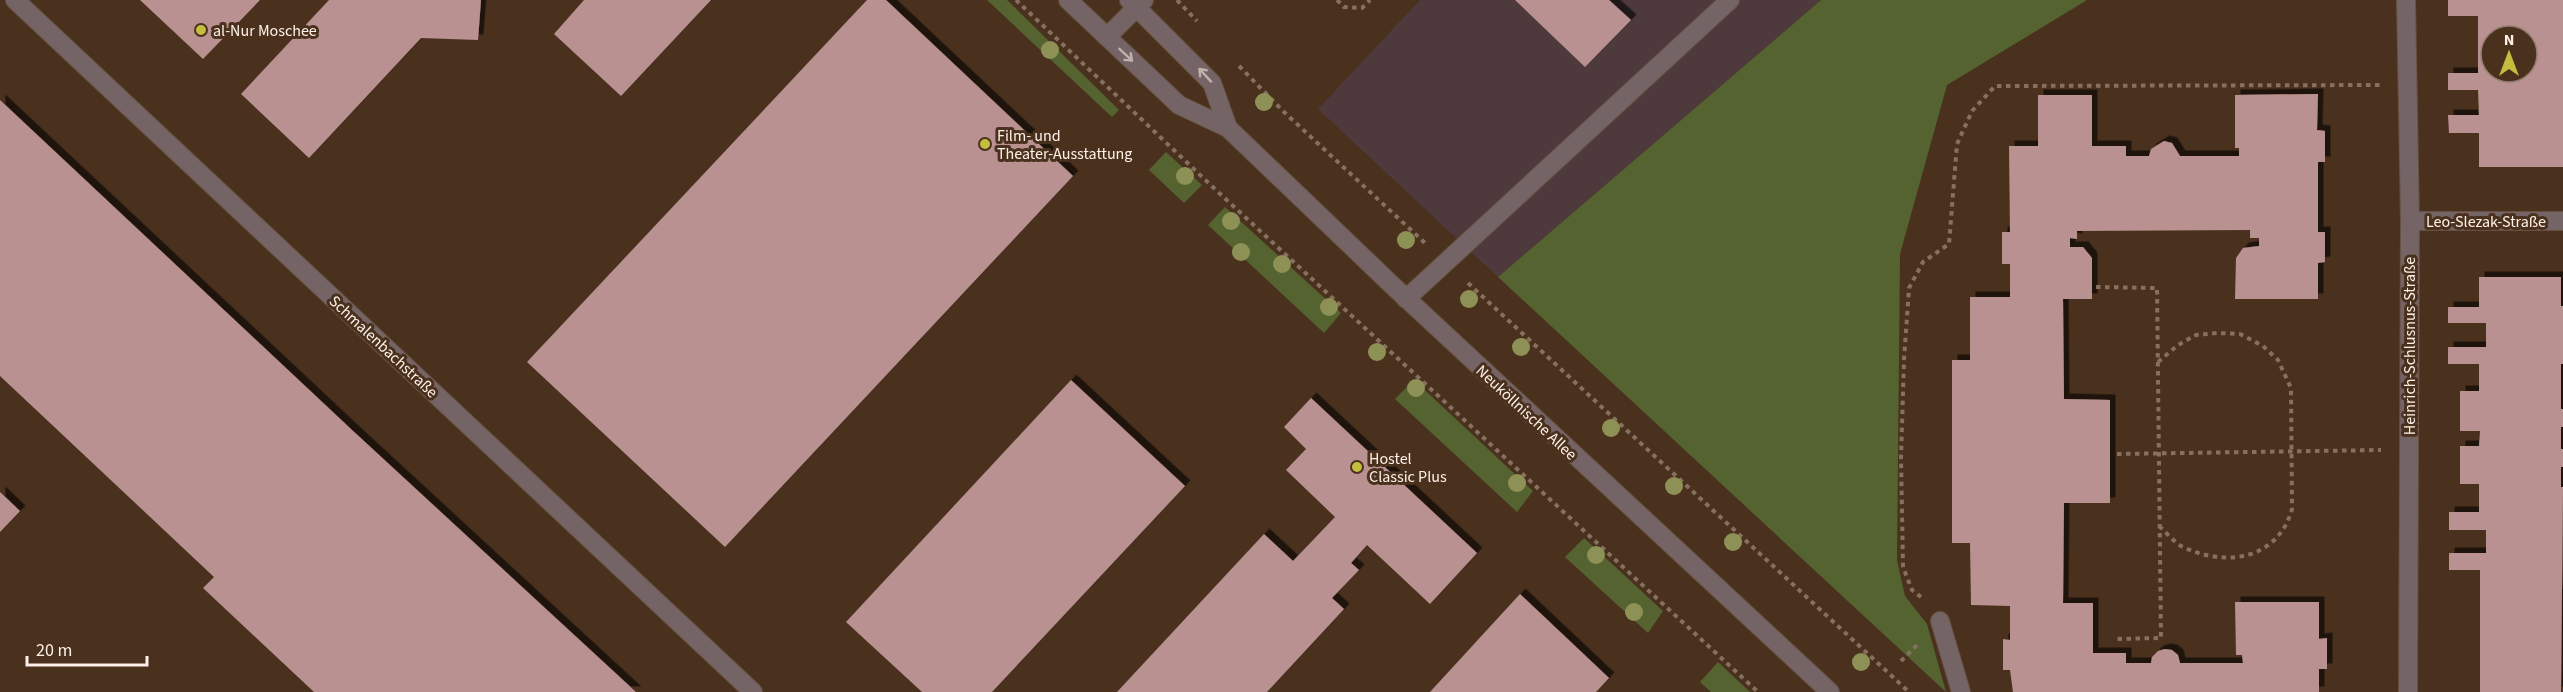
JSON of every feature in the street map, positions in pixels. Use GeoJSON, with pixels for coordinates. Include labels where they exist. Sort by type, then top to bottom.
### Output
{"type":"FeatureCollection","features":[{"type":"Feature","properties":{"kind":"street","name":"Schmalenbachstraße"},"geometry":{"type":"LineString","coordinates":[[15,0],[753,692]]}},
{"type":"Feature","properties":{"kind":"street","name":"Neuköllnische Allee"},"geometry":{"type":"LineString","coordinates":[[1068,0],[1179,105],[1228,128],[1406,298],[1830,692]]}},
{"type":"Feature","properties":{"kind":"street"},"geometry":{"type":"LineString","coordinates":[[1406,298],[1730,0]]}},
{"type":"Feature","properties":{"kind":"street","name":"Heinrich-Schlusnus-Straße"},"geometry":{"type":"LineString","coordinates":[[2406,0],[2410,221],[2408,692]]}},
{"type":"Feature","properties":{"kind":"street","name":"Neuköllnische Allee"},"geometry":{"type":"LineString","coordinates":[[1136,2],[1212,83],[1228,128]]}},
{"type":"Feature","properties":{"kind":"street"},"geometry":{"type":"LineString","coordinates":[[1107,37],[1136,2]]}},
{"type":"Feature","properties":{"kind":"street","name":"Leo-Slezak-Straße"},"geometry":{"type":"LineString","coordinates":[[2410,221],[2563,221]]}},
{"type":"Feature","properties":{"kind":"street"},"geometry":{"type":"LineString","coordinates":[[1940,621],[1961,692]]}},
{"type":"Feature","properties":{"kind":"path"},"geometry":{"type":"LineString","coordinates":[[1016,0],[1193,169],[1758,692]]}},
{"type":"Feature","properties":{"kind":"path"},"geometry":{"type":"LineString","coordinates":[[1337,0],[1344,7],[1362,8],[1370,0]]}},
{"type":"Feature","properties":{"kind":"path"},"geometry":{"type":"LineString","coordinates":[[1235,61],[1284,112],[1909,692]]}},
{"type":"Feature","properties":{"kind":"path"},"geometry":{"type":"LineString","coordinates":[[1940,621],[1937,610],[1912,590],[1903,567],[1901,458],[1904,360],[1909,288],[1923,262],[1948,244],[1957,144],[1972,111],[1995,86],[2407,85]]}},
{"type":"Feature","properties":{"kind":"path"},"geometry":{"type":"LineString","coordinates":[[2096,287],[2157,288],[2161,638],[2116,639]]}},
{"type":"Feature","properties":{"kind":"path"},"geometry":{"type":"LineString","coordinates":[[2158,363],[2178,345],[2196,335],[2240,334],[2263,346],[2278,360],[2291,388],[2292,451],[2292,509],[2288,525],[2273,543],[2258,553],[2213,556],[2179,545],[2160,527]]}},
{"type":"Feature","properties":{"kind":"path"},"geometry":{"type":"LineString","coordinates":[[2117,454],[2409,449]]}},
{"type":"Feature","properties":{"kind":"shaded area"},"geometry":{"type":"Polygon","coordinates":[[[1420,0],[1821,0],[1498,277],[1318,109],[1420,0]]]}},
{"type":"Feature","properties":{"kind":"green space"},"geometry":{"type":"Polygon","coordinates":[[[987,0],[1007,0],[1119,110],[1112,117],[987,0]]]}},
{"type":"Feature","properties":{"kind":"green space"},"geometry":{"type":"Polygon","coordinates":[[[1821,0],[2087,0],[1947,85],[1900,254],[1897,560],[1905,596],[1927,624],[1946,692],[1498,277],[1821,0]]]}},
{"type":"Feature","properties":{"kind":"green space"},"geometry":{"type":"Polygon","coordinates":[[[1166,152],[1202,185],[1184,203],[1149,170],[1166,152]]]}},
{"type":"Feature","properties":{"kind":"green space"},"geometry":{"type":"Polygon","coordinates":[[[1225,207],[1341,313],[1324,333],[1208,225],[1225,207]]]}},
{"type":"Feature","properties":{"kind":"green space"},"geometry":{"type":"Polygon","coordinates":[[[1414,380],[1533,491],[1517,512],[1395,399],[1414,380]]]}},
{"type":"Feature","properties":{"kind":"green space"},"geometry":{"type":"Polygon","coordinates":[[[1584,538],[1663,611],[1648,633],[1565,557],[1584,538]]]}},
{"type":"Feature","properties":{"kind":"green space"},"geometry":{"type":"Polygon","coordinates":[[[1718,662],[1750,692],[1711,692],[1700,682],[1718,662]]]}},
{"type":"Feature","properties":{"kind":"building","name":"al-Nur Moschee"},"geometry":{"type":"Polygon","coordinates":[[[140,0],[260,0],[203,59],[140,0]]]}},
{"type":"Feature","properties":{"kind":"building"},"geometry":{"type":"Polygon","coordinates":[[[329,0],[481,0],[478,40],[421,38],[309,158],[241,94],[329,0]]]}},
{"type":"Feature","properties":{"kind":"building"},"geometry":{"type":"Polygon","coordinates":[[[584,0],[711,0],[621,96],[554,34],[584,0]]]}},
{"type":"Feature","properties":{"kind":"building"},"geometry":{"type":"Polygon","coordinates":[[[867,0],[886,0],[1073,176],[725,547],[527,362],[867,0]]]}},
{"type":"Feature","properties":{"kind":"building"},"geometry":{"type":"Polygon","coordinates":[[[1515,0],[1609,0],[1631,20],[1585,67],[1515,0]]]}},
{"type":"Feature","properties":{"kind":"building"},"geometry":{"type":"Polygon","coordinates":[[[2448,0],[2563,0],[2563,167],[2479,167],[2479,133],[2449,133],[2448,115],[2479,115],[2478,90],[2448,90],[2448,73],[2478,73],[2478,16],[2448,16],[2448,0]]]}},
{"type":"Feature","properties":{"kind":"building"},"geometry":{"type":"Polygon","coordinates":[[[2318,94],[2317,130],[2325,131],[2325,162],[2318,162],[2318,232],[2325,232],[2325,262],[2318,263],[2318,299],[2235,299],[2236,258],[2243,248],[2259,246],[2259,238],[2250,238],[2250,230],[2077,231],[2077,239],[2070,238],[2070,247],[2083,247],[2092,258],[2092,299],[2063,299],[2064,399],[2110,400],[2110,503],[2064,503],[2063,603],[2093,603],[2093,653],[2126,653],[2126,663],[2151,663],[2152,657],[2158,651],[2165,649],[2172,650],[2178,655],[2180,663],[2243,663],[2242,655],[2236,655],[2235,602],[2319,602],[2319,639],[2327,638],[2327,669],[2319,669],[2319,692],[2013,692],[2010,670],[2003,670],[2003,639],[2010,640],[2010,606],[1971,605],[1970,543],[1952,543],[1952,360],[1970,360],[1970,297],[2010,297],[2010,264],[2002,264],[2002,232],[2010,232],[2009,146],[2038,146],[2038,95],[2092,95],[2092,146],[2126,146],[2126,156],[2149,156],[2151,149],[2164,141],[2172,143],[2180,156],[2239,156],[2239,148],[2235,148],[2235,95],[2318,94]]]}},
{"type":"Feature","properties":{"kind":"building"},"geometry":{"type":"Polygon","coordinates":[[[0,100],[636,692],[314,692],[203,588],[214,577],[0,376],[0,100]]]}},
{"type":"Feature","properties":{"kind":"building"},"geometry":{"type":"Polygon","coordinates":[[[2479,277],[2561,277],[2563,427],[2561,427],[2561,449],[2563,449],[2563,467],[2561,467],[2561,487],[2563,487],[2561,692],[2480,692],[2480,570],[2449,570],[2449,553],[2486,553],[2486,530],[2449,530],[2449,512],[2479,512],[2479,484],[2460,484],[2460,446],[2479,446],[2480,431],[2460,431],[2460,391],[2479,391],[2479,364],[2448,364],[2448,347],[2486,347],[2486,323],[2448,323],[2448,307],[2479,307],[2479,277]]]}},
{"type":"Feature","properties":{"kind":"building"},"geometry":{"type":"Polygon","coordinates":[[[1071,380],[1185,486],[992,692],[922,692],[846,622],[1071,380]]]}},
{"type":"Feature","properties":{"kind":"building"},"geometry":{"type":"Polygon","coordinates":[[[1311,398],[1477,553],[1430,604],[1367,545],[1351,563],[1359,570],[1332,598],[1344,609],[1267,692],[1117,692],[1264,534],[1293,561],[1335,517],[1286,470],[1306,449],[1284,427],[1311,398]]]}},
{"type":"Feature","properties":{"kind":"building"},"geometry":{"type":"Polygon","coordinates":[[[0,492],[20,511],[0,532],[0,492]]]}},
{"type":"Feature","properties":{"kind":"building"},"geometry":{"type":"Polygon","coordinates":[[[1520,594],[1609,678],[1596,692],[1430,692],[1520,594]]]}},
{"type":"Feature","properties":{"kind":"place","name":"al-Nur Moschee"},"geometry":{"type":"Point","coordinates":[201,30]}},
{"type":"Feature","properties":{"kind":"place","name":"Film- und Theater-Ausstattung"},"geometry":{"type":"Point","coordinates":[985,144]}},
{"type":"Feature","properties":{"kind":"place","name":"Hostel Classic Plus"},"geometry":{"type":"Point","coordinates":[1357,467]}}]}
